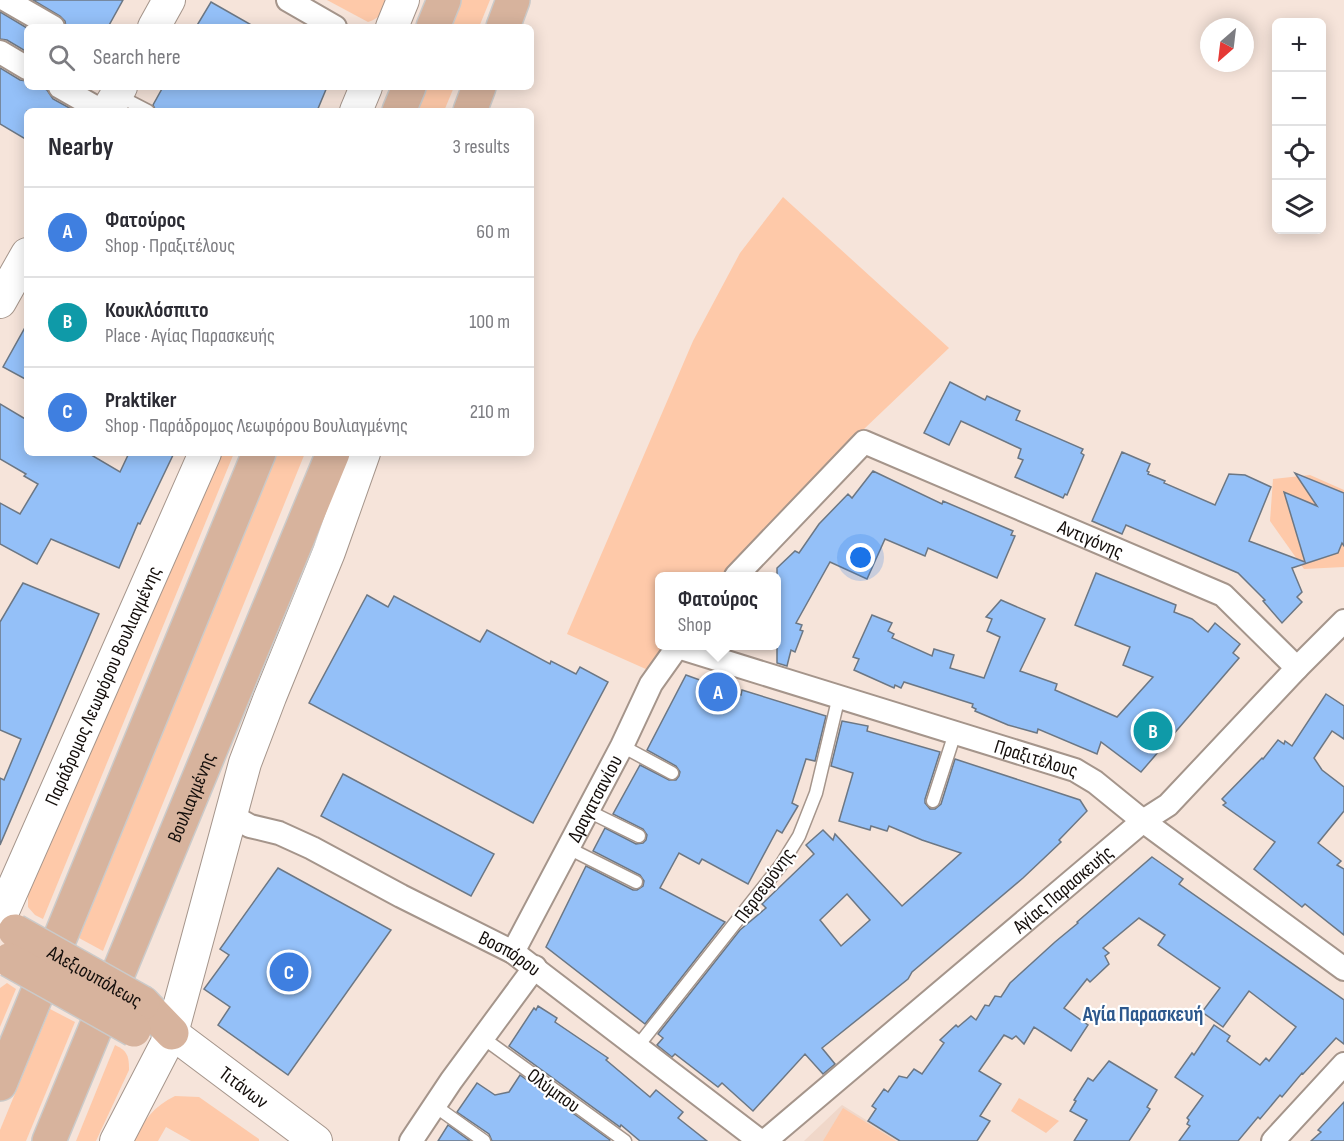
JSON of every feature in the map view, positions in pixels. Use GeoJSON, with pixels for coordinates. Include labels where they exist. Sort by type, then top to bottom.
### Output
{"type":"FeatureCollection","features":[{"type":"Feature","properties":{"kind":"main road"},"geometry":{"type":"LineString","coordinates":[[156,24],[169,0]]}},
{"type":"Feature","properties":{"kind":"main road"},"geometry":{"type":"LineString","coordinates":[[393,24],[403,0]]}},
{"type":"Feature","properties":{"kind":"main road"},"geometry":{"type":"LineString","coordinates":[[434,24],[444,0]]}},
{"type":"Feature","properties":{"kind":"main road"},"geometry":{"type":"LineString","coordinates":[[503,24],[513,0]]}},
{"type":"Feature","properties":{"kind":"main road"},"geometry":{"type":"LineString","coordinates":[[357,108],[365,90]]}},
{"type":"Feature","properties":{"kind":"main road"},"geometry":{"type":"LineString","coordinates":[[400,108],[408,90]]}},
{"type":"Feature","properties":{"kind":"main road"},"geometry":{"type":"LineString","coordinates":[[471,108],[478,90]]}},
{"type":"Feature","properties":{"kind":"main road"},"geometry":{"type":"LineString","coordinates":[[0,302],[17,269]]}},
{"type":"Feature","properties":{"kind":"main road","name":"Παράδρομος Λεωφόρου Βουλιαγμένης"},"geometry":{"type":"LineString","coordinates":[[5,937],[203,456]]}},
{"type":"Feature","properties":{"kind":"main road"},"geometry":{"type":"LineString","coordinates":[[0,1084],[258,456]]}},
{"type":"Feature","properties":{"kind":"main road","name":"Βουλιαγμένης"},"geometry":{"type":"LineString","coordinates":[[49,1141],[332,456]]}},
{"type":"Feature","properties":{"kind":"main road","name":"Βουλιαγμένης"},"geometry":{"type":"LineString","coordinates":[[231,813],[249,752],[329,552],[363,456]]}},
{"type":"Feature","properties":{"kind":"main road"},"geometry":{"type":"LineString","coordinates":[[116,1141],[172,1034],[231,813]]}},
{"type":"Feature","properties":{"kind":"main road","name":"Αλεξιουπόλεως"},"geometry":{"type":"LineString","coordinates":[[5,937],[172,1034]]}},
{"type":"Feature","properties":{"kind":"main road","name":"Τιτάνων"},"geometry":{"type":"LineString","coordinates":[[172,1034],[316,1141]]}},
{"type":"Feature","properties":{"kind":"street"},"geometry":{"type":"LineString","coordinates":[[6,0],[48,24]]}},
{"type":"Feature","properties":{"kind":"street"},"geometry":{"type":"LineString","coordinates":[[288,0],[330,24]]}},
{"type":"Feature","properties":{"kind":"street"},"geometry":{"type":"LineString","coordinates":[[0,52],[24,66]]}},
{"type":"Feature","properties":{"kind":"street"},"geometry":{"type":"LineString","coordinates":[[71,90],[112,101]]}},
{"type":"Feature","properties":{"kind":"street","name":"Αντιγόνης"},"geometry":{"type":"LineString","coordinates":[[740,572],[864,442],[1223,595],[1297,668]]}},
{"type":"Feature","properties":{"kind":"street","name":"Αγίας Παρασκευής"},"geometry":{"type":"LineString","coordinates":[[765,1141],[1143,821],[1168,805],[1344,621]]}},
{"type":"Feature","properties":{"kind":"street","name":"Δραγατσανίου"},"geometry":{"type":"LineString","coordinates":[[513,952],[622,746],[651,684],[675,650]]}},
{"type":"Feature","properties":{"kind":"street","name":"Πραξιτέλους"},"geometry":{"type":"LineString","coordinates":[[691,650],[1075,770],[1095,782],[1143,821],[1344,969]]}},
{"type":"Feature","properties":{"kind":"street","name":"Βοσπόρου"},"geometry":{"type":"LineString","coordinates":[[231,813],[250,826],[279,833],[312,848],[513,952],[760,1141]]}},
{"type":"Feature","properties":{"kind":"street"},"geometry":{"type":"LineString","coordinates":[[411,1141],[535,967]]}},
{"type":"Feature","properties":{"kind":"street"},"geometry":{"type":"LineString","coordinates":[[1273,1141],[1344,1064]]}},
{"type":"Feature","properties":{"kind":"lane"},"geometry":{"type":"LineString","coordinates":[[112,101],[137,108]]}},
{"type":"Feature","properties":{"kind":"lane","name":"Περσεφόνης"},"geometry":{"type":"LineString","coordinates":[[638,1047],[780,865],[799,836],[816,793],[839,696]]}},
{"type":"Feature","properties":{"kind":"lane"},"geometry":{"type":"LineString","coordinates":[[933,801],[955,733]]}},
{"type":"Feature","properties":{"kind":"lane"},"geometry":{"type":"LineString","coordinates":[[622,746],[672,773]]}},
{"type":"Feature","properties":{"kind":"lane"},"geometry":{"type":"LineString","coordinates":[[588,811],[639,836]]}},
{"type":"Feature","properties":{"kind":"lane"},"geometry":{"type":"LineString","coordinates":[[568,848],[636,882]]}},
{"type":"Feature","properties":{"kind":"lane","name":"Ολύμπου"},"geometry":{"type":"LineString","coordinates":[[483,1038],[625,1141]]}},
{"type":"Feature","properties":{"kind":"lane"},"geometry":{"type":"LineString","coordinates":[[435,1106],[484,1141]]}},
{"type":"Feature","properties":{"kind":"shaded area"},"geometry":{"type":"Polygon","coordinates":[[[327,0],[389,0],[381,14],[368,22],[327,0]]]}},
{"type":"Feature","properties":{"kind":"shaded area"},"geometry":{"type":"Polygon","coordinates":[[[461,0],[490,0],[480,24],[451,24],[461,0]]]}},
{"type":"Feature","properties":{"kind":"shaded area"},"geometry":{"type":"Polygon","coordinates":[[[424,90],[453,90],[445,108],[417,108],[424,90]]]}},
{"type":"Feature","properties":{"kind":"shaded area"},"geometry":{"type":"Polygon","coordinates":[[[783,197],[949,348],[864,429],[728,572],[655,572],[655,650],[660,650],[648,670],[567,634],[693,341],[740,253],[783,197]]]}},
{"type":"Feature","properties":{"kind":"shaded area"},"geometry":{"type":"Polygon","coordinates":[[[215,456],[233,456],[43,919],[35,915],[28,907],[28,892],[215,456]]]}},
{"type":"Feature","properties":{"kind":"shaded area"},"geometry":{"type":"Polygon","coordinates":[[[276,456],[304,456],[103,951],[79,938],[276,456]]]}},
{"type":"Feature","properties":{"kind":"shaded area"},"geometry":{"type":"Polygon","coordinates":[[[1310,475],[1344,490],[1344,567],[1304,569],[1270,521],[1273,479],[1310,475]]]}},
{"type":"Feature","properties":{"kind":"shaded area"},"geometry":{"type":"Polygon","coordinates":[[[7,983],[16,989],[0,1027],[0,988],[7,983]]]}},
{"type":"Feature","properties":{"kind":"shaded area"},"geometry":{"type":"Polygon","coordinates":[[[50,1009],[75,1022],[26,1141],[0,1141],[0,1130],[50,1009]]]}},
{"type":"Feature","properties":{"kind":"shaded area"},"geometry":{"type":"Polygon","coordinates":[[[115,1045],[127,1055],[129,1070],[96,1141],[76,1141],[115,1045]]]}},
{"type":"Feature","properties":{"kind":"shaded area"},"geometry":{"type":"Polygon","coordinates":[[[175,1096],[199,1097],[259,1141],[191,1141],[166,1127],[158,1141],[134,1141],[150,1115],[161,1104],[175,1096]]]}},
{"type":"Feature","properties":{"kind":"shaded area"},"geometry":{"type":"Polygon","coordinates":[[[1019,1098],[1059,1121],[1046,1133],[1011,1111],[1019,1098]]]}},
{"type":"Feature","properties":{"kind":"shaded area"},"geometry":{"type":"Polygon","coordinates":[[[842,1105],[900,1141],[804,1141],[842,1105]]]}},
{"type":"Feature","properties":{"kind":"shaded area"},"geometry":{"type":"Polygon","coordinates":[[[843,1108],[896,1141],[823,1141],[843,1108]]]}},
{"type":"Feature","properties":{"kind":"building"},"geometry":{"type":"Polygon","coordinates":[[[33,0],[123,0],[110,24],[66,24],[60,16],[33,0]]]}},
{"type":"Feature","properties":{"kind":"building"},"geometry":{"type":"Polygon","coordinates":[[[211,2],[250,24],[198,24],[211,2]]]}},
{"type":"Feature","properties":{"kind":"building"},"geometry":{"type":"Polygon","coordinates":[[[0,12],[24,26],[24,50],[7,40],[0,39],[0,12]]]}},
{"type":"Feature","properties":{"kind":"building"},"geometry":{"type":"Polygon","coordinates":[[[0,68],[24,81],[24,90],[47,90],[53,99],[70,108],[24,108],[24,138],[0,124],[0,68]]]}},
{"type":"Feature","properties":{"kind":"building"},"geometry":{"type":"Polygon","coordinates":[[[161,90],[326,90],[318,108],[154,108],[153,105],[161,90]]]}},
{"type":"Feature","properties":{"kind":"building"},"geometry":{"type":"Polygon","coordinates":[[[24,329],[24,378],[3,367],[24,329]]]}},
{"type":"Feature","properties":{"kind":"building"},"geometry":{"type":"Polygon","coordinates":[[[950,382],[985,400],[987,396],[1020,411],[1016,420],[1083,449],[1081,453],[1084,455],[1067,495],[1065,494],[1063,498],[1015,477],[1023,460],[1018,458],[1021,449],[961,421],[949,445],[924,433],[950,382]]]}},
{"type":"Feature","properties":{"kind":"building"},"geometry":{"type":"Polygon","coordinates":[[[0,404],[24,418],[24,456],[93,456],[120,472],[128,456],[173,456],[140,524],[138,523],[119,568],[51,539],[37,564],[0,544],[0,503],[20,514],[38,484],[0,459],[0,404]]]}},
{"type":"Feature","properties":{"kind":"building"},"geometry":{"type":"Polygon","coordinates":[[[1122,452],[1150,464],[1148,474],[1215,505],[1229,474],[1245,475],[1271,487],[1249,541],[1305,562],[1284,492],[1317,506],[1295,473],[1344,493],[1344,546],[1342,543],[1338,553],[1292,568],[1302,592],[1297,597],[1302,602],[1282,623],[1263,601],[1265,600],[1238,573],[1126,525],[1122,534],[1092,521],[1122,452]]]}},
{"type":"Feature","properties":{"kind":"building"},"geometry":{"type":"Polygon","coordinates":[[[873,471],[942,504],[943,501],[1013,531],[1011,535],[1015,536],[997,578],[928,548],[925,556],[885,539],[867,579],[830,562],[796,623],[802,625],[800,630],[803,631],[795,652],[791,650],[787,666],[777,663],[777,650],[781,650],[781,572],[777,572],[777,568],[795,551],[799,553],[819,524],[848,494],[852,498],[873,471]]]}},
{"type":"Feature","properties":{"kind":"building"},"geometry":{"type":"Polygon","coordinates":[[[1096,573],[1176,605],[1174,612],[1192,619],[1208,632],[1215,623],[1240,644],[1233,653],[1239,658],[1141,772],[1101,742],[1097,754],[1038,729],[1037,733],[1008,725],[975,711],[973,704],[904,682],[901,688],[895,685],[894,688],[854,670],[859,659],[853,657],[872,615],[892,623],[888,631],[894,634],[892,638],[932,656],[934,649],[954,655],[950,668],[984,678],[1000,637],[987,631],[992,619],[986,617],[1001,600],[1045,619],[1020,671],[1057,684],[1055,690],[1117,717],[1153,677],[1123,665],[1130,647],[1075,625],[1096,573]]]}},
{"type":"Feature","properties":{"kind":"building"},"geometry":{"type":"Polygon","coordinates":[[[23,583],[99,614],[0,845],[0,778],[4,780],[21,739],[0,730],[0,622],[23,583]]]}},
{"type":"Feature","properties":{"kind":"building"},"geometry":{"type":"Polygon","coordinates":[[[367,595],[388,607],[394,596],[480,642],[487,630],[550,664],[551,661],[576,674],[580,667],[608,682],[533,823],[309,703],[367,595]]]}},
{"type":"Feature","properties":{"kind":"building"},"geometry":{"type":"Polygon","coordinates":[[[686,675],[741,695],[742,690],[826,716],[815,761],[806,759],[792,803],[798,806],[782,833],[777,830],[748,884],[702,859],[699,864],[679,853],[660,888],[725,922],[645,1024],[546,947],[586,866],[633,890],[643,886],[644,881],[640,875],[593,851],[605,828],[636,844],[646,840],[647,835],[643,829],[613,814],[640,765],[669,780],[676,780],[679,776],[680,772],[676,766],[647,750],[686,675]]]}},
{"type":"Feature","properties":{"kind":"building"},"geometry":{"type":"Polygon","coordinates":[[[1326,694],[1344,706],[1344,739],[1332,731],[1314,758],[1322,770],[1344,787],[1344,811],[1318,843],[1341,861],[1337,865],[1344,869],[1344,935],[1305,904],[1302,907],[1254,869],[1275,842],[1223,805],[1226,803],[1222,799],[1263,759],[1278,740],[1284,744],[1285,741],[1292,746],[1326,694]]]}},
{"type":"Feature","properties":{"kind":"building"},"geometry":{"type":"Polygon","coordinates":[[[842,721],[868,726],[867,731],[940,752],[925,799],[930,809],[935,809],[941,804],[955,759],[1080,800],[1087,811],[1059,840],[1061,842],[1023,878],[912,972],[908,979],[822,1048],[835,1064],[823,1074],[805,1054],[753,1111],[722,1083],[718,1087],[675,1054],[672,1057],[657,1045],[663,1038],[658,1034],[740,930],[766,908],[762,904],[814,854],[806,845],[823,830],[833,840],[835,834],[902,906],[961,853],[889,826],[887,831],[871,826],[870,830],[839,821],[853,773],[831,766],[842,721]],[[847,894],[820,920],[841,946],[870,920],[847,894]]]}},
{"type":"Feature","properties":{"kind":"building"},"geometry":{"type":"Polygon","coordinates":[[[343,774],[494,854],[471,896],[321,816],[343,774]]]}},
{"type":"Feature","properties":{"kind":"building"},"geometry":{"type":"Polygon","coordinates":[[[1152,857],[1183,879],[1179,884],[1344,1000],[1344,1044],[1336,1038],[1282,1097],[1280,1095],[1260,1119],[1258,1117],[1238,1141],[1179,1141],[1190,1126],[1187,1124],[1189,1120],[1187,1118],[1203,1096],[1175,1077],[1192,1053],[1194,1055],[1214,1025],[1230,1036],[1227,1041],[1260,1065],[1266,1058],[1269,1061],[1296,1027],[1249,991],[1223,1027],[1202,1012],[1220,988],[1158,945],[1165,935],[1139,918],[1103,948],[1109,953],[1105,956],[1109,964],[1090,982],[1087,979],[1064,1008],[1088,1025],[1071,1051],[1034,1027],[1024,1044],[1016,1036],[1012,1039],[1004,1035],[979,1071],[1001,1084],[980,1116],[990,1121],[977,1141],[900,1141],[868,1121],[876,1109],[872,1106],[884,1089],[888,1092],[899,1076],[907,1078],[914,1069],[922,1074],[944,1043],[940,1040],[956,1025],[958,1027],[971,1016],[976,1020],[985,1005],[989,1006],[995,996],[1001,997],[1010,983],[1152,857]]]}},
{"type":"Feature","properties":{"kind":"building"},"geometry":{"type":"Polygon","coordinates":[[[278,868],[391,930],[288,1075],[218,1025],[230,1007],[204,989],[229,955],[220,949],[278,868]]]}},
{"type":"Feature","properties":{"kind":"building"},"geometry":{"type":"Polygon","coordinates":[[[538,1006],[557,1018],[555,1022],[608,1058],[606,1060],[650,1097],[656,1090],[683,1112],[678,1118],[707,1141],[640,1141],[509,1046],[534,1008],[536,1010],[538,1006]]]}},
{"type":"Feature","properties":{"kind":"building"},"geometry":{"type":"Polygon","coordinates":[[[1109,1061],[1157,1090],[1147,1107],[1150,1109],[1129,1141],[1074,1141],[1087,1120],[1070,1111],[1076,1101],[1074,1100],[1088,1078],[1093,1081],[1109,1061]]]}},
{"type":"Feature","properties":{"kind":"building"},"geometry":{"type":"Polygon","coordinates":[[[520,1075],[610,1140],[492,1141],[489,1134],[457,1112],[477,1083],[495,1095],[509,1092],[520,1075]]]}},
{"type":"Feature","properties":{"kind":"building"},"geometry":{"type":"Polygon","coordinates":[[[1344,1102],[1344,1141],[1311,1141],[1321,1132],[1318,1130],[1344,1102]]]}},
{"type":"Feature","properties":{"kind":"building"},"geometry":{"type":"Polygon","coordinates":[[[448,1125],[470,1141],[438,1141],[448,1125]]]}},
{"type":"Feature","properties":{"kind":"place","name":"Φατούρος"},"geometry":{"type":"Point","coordinates":[718,692]}},
{"type":"Feature","properties":{"kind":"place","name":"Κουκλόσπιτο"},"geometry":{"type":"Point","coordinates":[1153,731]}},
{"type":"Feature","properties":{"kind":"place","name":"Praktiker"},"geometry":{"type":"Point","coordinates":[289,972]}},
{"type":"Feature","properties":{"kind":"district","name":"Αγία Παρασκευή"},"geometry":{"type":"Point","coordinates":[1143,1014]}}]}
